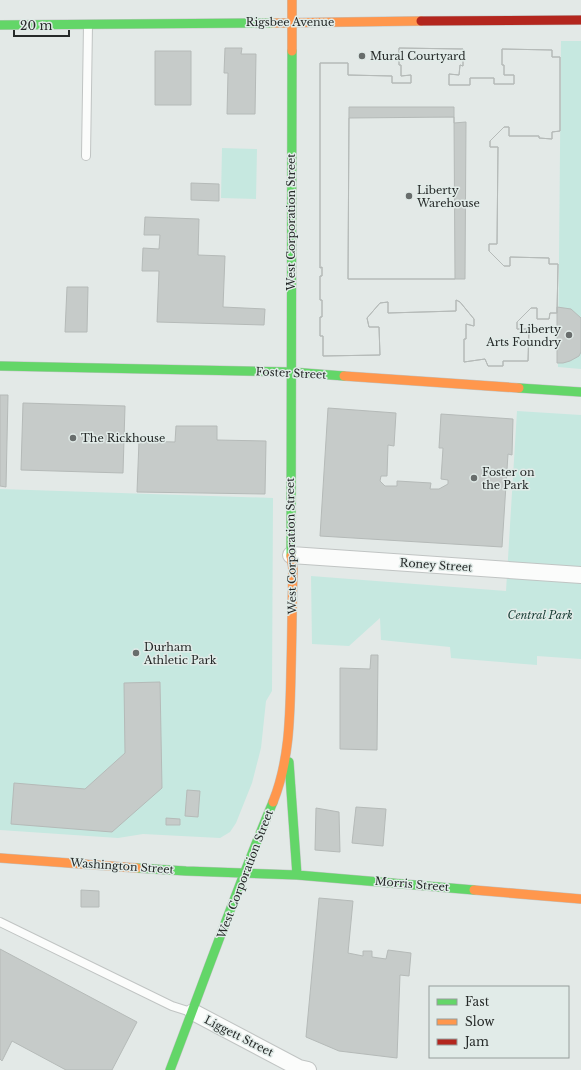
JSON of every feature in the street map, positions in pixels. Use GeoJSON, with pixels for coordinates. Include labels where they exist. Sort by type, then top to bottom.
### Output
{"type":"FeatureCollection","features":[{"type":"Feature","properties":{"kind":"street","name":"West Corporation Street"},"geometry":{"type":"LineString","coordinates":[[170,1070],[193,1012],[243,873],[274,796],[287,747],[290,718],[293,575],[291,554],[292,0]]}},
{"type":"Feature","properties":{"kind":"street","name":"Rigsbee Avenue"},"geometry":{"type":"LineString","coordinates":[[0,25],[581,20]]}},
{"type":"Feature","properties":{"kind":"street","name":"Foster Street"},"geometry":{"type":"LineString","coordinates":[[0,366],[291,372],[581,392]]}},
{"type":"Feature","properties":{"kind":"street","name":"Roney Street"},"geometry":{"type":"LineString","coordinates":[[291,554],[581,575]]}},
{"type":"Feature","properties":{"kind":"street"},"geometry":{"type":"LineString","coordinates":[[287,747],[292,794],[297,875]]}},
{"type":"Feature","properties":{"kind":"street","name":"Washington Street"},"geometry":{"type":"LineString","coordinates":[[0,858],[186,871],[243,873]]}},
{"type":"Feature","properties":{"kind":"street","name":"Morris Street"},"geometry":{"type":"LineString","coordinates":[[243,873],[297,875],[581,899]]}},
{"type":"Feature","properties":{"kind":"street","name":"Liggett Street"},"geometry":{"type":"LineString","coordinates":[[193,1012],[300,1068],[308,1070]]}},
{"type":"Feature","properties":{"kind":"lane"},"geometry":{"type":"LineString","coordinates":[[86,156],[88,24]]}},
{"type":"Feature","properties":{"kind":"lane"},"geometry":{"type":"LineString","coordinates":[[0,922],[172,1006],[193,1012]]}},
{"type":"Feature","properties":{"kind":"green space"},"geometry":{"type":"Polygon","coordinates":[[[561,41],[581,41],[581,369],[558,367],[561,41]]]}},
{"type":"Feature","properties":{"kind":"green space"},"geometry":{"type":"Polygon","coordinates":[[[222,148],[257,149],[256,199],[221,198],[222,148]]]}},
{"type":"Feature","properties":{"kind":"green space","name":"Central Park"},"geometry":{"type":"Polygon","coordinates":[[[517,411],[581,415],[581,659],[537,656],[537,665],[451,658],[450,647],[381,640],[380,618],[349,646],[312,644],[311,576],[506,591],[517,411]]]}},
{"type":"Feature","properties":{"kind":"green space","name":"Durham Athletic Park"},"geometry":{"type":"Polygon","coordinates":[[[0,489],[273,498],[272,691],[266,701],[261,748],[252,783],[236,823],[230,832],[220,838],[143,834],[118,838],[0,830],[0,489]]]}},
{"type":"Feature","properties":{"kind":"building"},"geometry":{"type":"Polygon","coordinates":[[[225,48],[242,48],[241,54],[256,54],[255,114],[227,114],[228,73],[224,73],[225,48]]]}},
{"type":"Feature","properties":{"kind":"building","name":"Liberty Warehouse"},"geometry":{"type":"Polygon","coordinates":[[[399,48],[463,49],[463,66],[460,65],[459,75],[449,74],[449,85],[470,85],[470,78],[494,78],[494,84],[514,84],[514,75],[504,75],[504,65],[502,65],[502,49],[552,50],[552,57],[560,57],[560,131],[552,132],[552,139],[539,138],[539,136],[509,136],[509,127],[504,127],[490,141],[490,147],[498,147],[497,244],[489,244],[489,251],[504,266],[510,266],[510,257],[549,258],[549,264],[558,264],[557,313],[550,313],[549,319],[537,319],[537,308],[531,308],[517,322],[517,329],[529,329],[528,361],[503,361],[503,366],[488,366],[485,359],[464,362],[464,339],[466,339],[466,324],[474,326],[474,319],[460,302],[456,300],[456,311],[388,313],[388,302],[380,303],[367,318],[369,327],[379,327],[380,355],[323,356],[323,336],[320,336],[322,300],[320,300],[320,276],[322,276],[322,267],[320,268],[320,63],[348,63],[348,75],[392,76],[392,83],[411,83],[411,75],[401,76],[401,65],[399,65],[399,48]],[[349,107],[348,279],[465,279],[466,122],[454,123],[454,107],[349,107]]]}},
{"type":"Feature","properties":{"kind":"building","name":"Liberty Warehouse"},"geometry":{"type":"Polygon","coordinates":[[[399,48],[463,49],[463,66],[460,65],[459,75],[449,74],[449,85],[470,85],[470,78],[494,78],[494,84],[514,84],[514,75],[504,75],[504,65],[502,65],[502,49],[552,50],[552,57],[560,57],[560,131],[552,132],[552,139],[539,138],[539,136],[509,136],[509,127],[504,127],[490,141],[490,147],[498,147],[497,244],[489,244],[489,251],[504,266],[510,266],[510,257],[549,258],[549,264],[558,264],[557,313],[550,313],[549,319],[537,319],[537,308],[531,308],[517,322],[517,329],[529,329],[528,361],[503,361],[503,366],[488,366],[485,359],[464,362],[464,339],[466,339],[466,324],[474,326],[474,319],[460,302],[456,300],[456,311],[388,313],[388,302],[380,303],[367,318],[369,327],[379,327],[380,355],[323,356],[323,336],[320,336],[322,300],[320,300],[320,276],[322,276],[322,267],[320,268],[320,63],[348,63],[348,75],[392,76],[392,83],[411,83],[411,75],[401,76],[401,65],[399,65],[399,48]]]}},
{"type":"Feature","properties":{"kind":"building"},"geometry":{"type":"Polygon","coordinates":[[[155,51],[191,51],[191,105],[155,105],[155,51]]]}},
{"type":"Feature","properties":{"kind":"building"},"geometry":{"type":"Polygon","coordinates":[[[454,117],[455,279],[348,279],[349,118],[454,117]]]}},
{"type":"Feature","properties":{"kind":"building"},"geometry":{"type":"Polygon","coordinates":[[[191,183],[219,184],[219,201],[191,200],[191,183]]]}},
{"type":"Feature","properties":{"kind":"building"},"geometry":{"type":"Polygon","coordinates":[[[145,217],[199,219],[198,255],[225,256],[223,307],[265,309],[264,325],[157,322],[159,271],[142,271],[143,248],[159,249],[160,235],[144,235],[145,217]]]}},
{"type":"Feature","properties":{"kind":"building"},"geometry":{"type":"Polygon","coordinates":[[[67,287],[88,287],[87,332],[65,332],[67,287]]]}},
{"type":"Feature","properties":{"kind":"building","name":"Liberty Arts Foundry"},"geometry":{"type":"Polygon","coordinates":[[[557,307],[571,309],[581,318],[581,352],[579,356],[563,363],[557,363],[557,307]]]}},
{"type":"Feature","properties":{"kind":"building"},"geometry":{"type":"Polygon","coordinates":[[[0,395],[8,395],[6,487],[0,486],[0,395]]]}},
{"type":"Feature","properties":{"kind":"building","name":"The Rickhouse"},"geometry":{"type":"Polygon","coordinates":[[[23,403],[125,406],[123,473],[21,470],[23,403]]]}},
{"type":"Feature","properties":{"kind":"building","name":"Foster on the Park"},"geometry":{"type":"Polygon","coordinates":[[[328,408],[396,413],[394,446],[388,445],[387,476],[381,476],[380,481],[385,486],[397,486],[397,481],[431,483],[430,489],[439,489],[448,484],[448,480],[441,479],[443,448],[439,448],[441,414],[513,419],[512,455],[508,454],[502,547],[320,536],[328,408]]]}},
{"type":"Feature","properties":{"kind":"building"},"geometry":{"type":"Polygon","coordinates":[[[176,426],[217,426],[217,440],[266,441],[265,494],[137,492],[139,441],[175,442],[176,426]]]}},
{"type":"Feature","properties":{"kind":"building"},"geometry":{"type":"Polygon","coordinates":[[[371,655],[378,655],[377,750],[340,749],[340,668],[370,669],[371,655]]]}},
{"type":"Feature","properties":{"kind":"building"},"geometry":{"type":"Polygon","coordinates":[[[160,682],[162,788],[112,832],[11,824],[14,783],[85,789],[125,753],[124,683],[160,682]]]}},
{"type":"Feature","properties":{"kind":"building"},"geometry":{"type":"Polygon","coordinates":[[[187,790],[200,791],[198,817],[185,816],[187,790]]]}},
{"type":"Feature","properties":{"kind":"building"},"geometry":{"type":"Polygon","coordinates":[[[356,807],[386,809],[383,846],[352,843],[356,807]]]}},
{"type":"Feature","properties":{"kind":"building"},"geometry":{"type":"Polygon","coordinates":[[[316,808],[339,812],[340,852],[315,850],[316,808]]]}},
{"type":"Feature","properties":{"kind":"building"},"geometry":{"type":"Polygon","coordinates":[[[166,818],[180,819],[180,825],[166,825],[166,818]]]}},
{"type":"Feature","properties":{"kind":"building"},"geometry":{"type":"Polygon","coordinates":[[[81,890],[99,891],[99,907],[81,907],[81,890]]]}},
{"type":"Feature","properties":{"kind":"building"},"geometry":{"type":"Polygon","coordinates":[[[319,898],[353,901],[348,953],[363,956],[363,951],[372,951],[372,957],[386,959],[388,950],[411,953],[409,976],[400,975],[397,1058],[339,1051],[306,1037],[319,898]]]}},
{"type":"Feature","properties":{"kind":"building"},"geometry":{"type":"Polygon","coordinates":[[[0,949],[137,1022],[112,1070],[66,1070],[12,1041],[2,1061],[0,1059],[0,949]]]}},
{"type":"Feature","properties":{"kind":"traffic: fast"},"geometry":{"type":"LineString","coordinates":[[0,25],[273,23]]}},
{"type":"Feature","properties":{"kind":"traffic: fast"},"geometry":{"type":"LineString","coordinates":[[291,556],[292,51]]}},
{"type":"Feature","properties":{"kind":"traffic: fast"},"geometry":{"type":"LineString","coordinates":[[0,366],[291,372],[344,376]]}},
{"type":"Feature","properties":{"kind":"traffic: fast"},"geometry":{"type":"LineString","coordinates":[[519,388],[581,392]]}},
{"type":"Feature","properties":{"kind":"traffic: fast"},"geometry":{"type":"LineString","coordinates":[[289,762],[297,875]]}},
{"type":"Feature","properties":{"kind":"traffic: fast"},"geometry":{"type":"LineString","coordinates":[[170,1070],[233,902],[273,802]]}},
{"type":"Feature","properties":{"kind":"traffic: fast"},"geometry":{"type":"LineString","coordinates":[[137,868],[297,875],[474,890]]}},
{"type":"Feature","properties":{"kind":"traffic: slow"},"geometry":{"type":"LineString","coordinates":[[292,0],[292,51]]}},
{"type":"Feature","properties":{"kind":"traffic: slow"},"geometry":{"type":"LineString","coordinates":[[273,23],[421,21]]}},
{"type":"Feature","properties":{"kind":"traffic: slow"},"geometry":{"type":"LineString","coordinates":[[344,376],[519,388]]}},
{"type":"Feature","properties":{"kind":"traffic: slow"},"geometry":{"type":"LineString","coordinates":[[273,802],[283,770],[288,737],[291,687],[293,569],[291,556]]}},
{"type":"Feature","properties":{"kind":"traffic: slow"},"geometry":{"type":"LineString","coordinates":[[0,858],[137,868]]}},
{"type":"Feature","properties":{"kind":"traffic: slow"},"geometry":{"type":"LineString","coordinates":[[474,890],[581,899]]}},
{"type":"Feature","properties":{"kind":"traffic: jam"},"geometry":{"type":"LineString","coordinates":[[421,21],[581,20]]}},
{"type":"Feature","properties":{"kind":"place","name":"Mural Courtyard"},"geometry":{"type":"Point","coordinates":[362,56]}},
{"type":"Feature","properties":{"kind":"place","name":"Liberty Warehouse"},"geometry":{"type":"Point","coordinates":[409,196]}},
{"type":"Feature","properties":{"kind":"place","name":"Liberty Arts Foundry"},"geometry":{"type":"Point","coordinates":[569,335]}},
{"type":"Feature","properties":{"kind":"place","name":"The Rickhouse"},"geometry":{"type":"Point","coordinates":[73,438]}},
{"type":"Feature","properties":{"kind":"place","name":"Foster on the Park"},"geometry":{"type":"Point","coordinates":[474,478]}},
{"type":"Feature","properties":{"kind":"place","name":"Durham Athletic Park"},"geometry":{"type":"Point","coordinates":[136,653]}}]}
